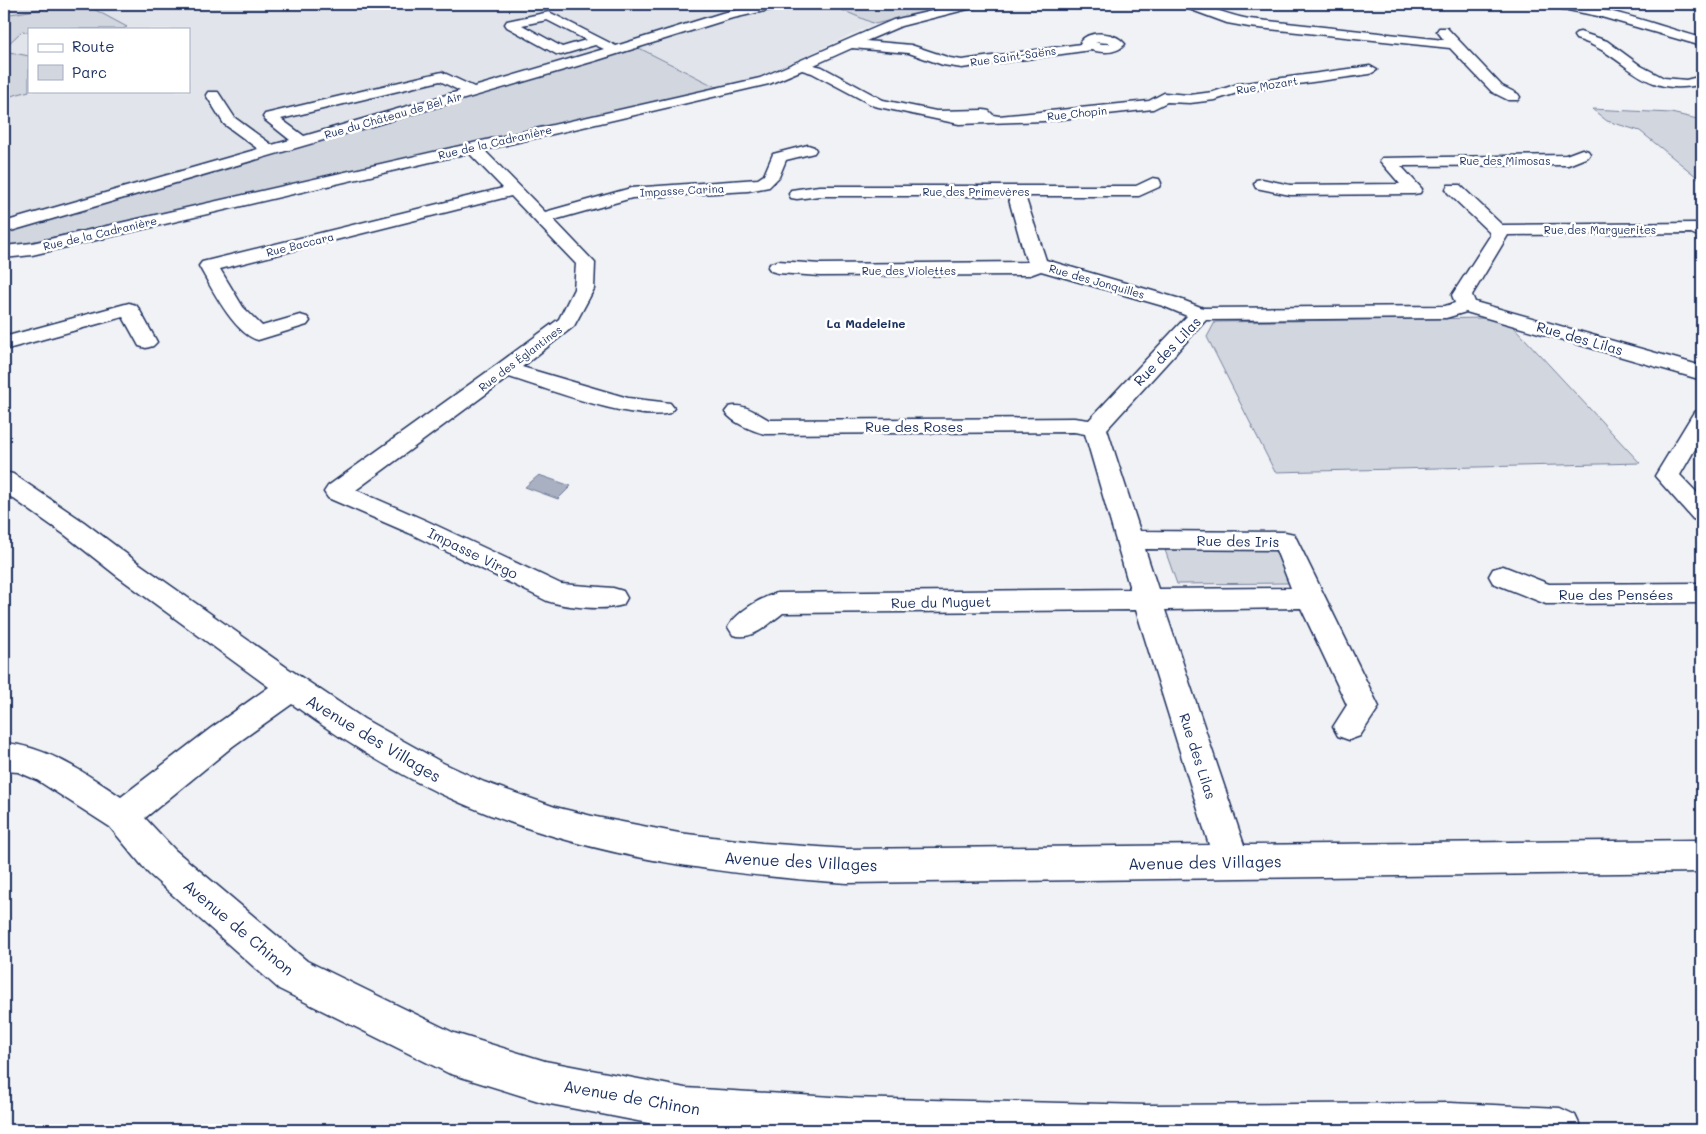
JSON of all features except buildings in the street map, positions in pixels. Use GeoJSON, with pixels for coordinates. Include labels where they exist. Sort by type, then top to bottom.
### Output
{"type":"FeatureCollection","features":[{"type":"Feature","properties":{"kind":"street"},"geometry":{"type":"LineString","coordinates":[[528,8],[551,4]]}},
{"type":"Feature","properties":{"kind":"street","name":"Rue du Château de Bel Air"},"geometry":{"type":"LineString","coordinates":[[4,228],[473,92],[726,16],[783,4]]}},
{"type":"Feature","properties":{"kind":"street","name":"Rue de la Cadranière"},"geometry":{"type":"LineString","coordinates":[[4,252],[32,249],[764,81],[897,23],[976,4]]}},
{"type":"Feature","properties":{"kind":"street"},"geometry":{"type":"LineString","coordinates":[[1185,4],[1231,20],[1454,45]]}},
{"type":"Feature","properties":{"kind":"street"},"geometry":{"type":"LineString","coordinates":[[1552,4],[1599,8],[1702,42]]}},
{"type":"Feature","properties":{"kind":"street"},"geometry":{"type":"LineString","coordinates":[[598,41],[561,51],[511,24],[548,16],[598,41],[615,50]]}},
{"type":"Feature","properties":{"kind":"street"},"geometry":{"type":"LineString","coordinates":[[1231,20],[1238,34]]}},
{"type":"Feature","properties":{"kind":"street"},"geometry":{"type":"LineString","coordinates":[[1445,25],[1443,32],[1496,89],[1514,97]]}},
{"type":"Feature","properties":{"kind":"street","name":"Rue Mozart"},"geometry":{"type":"LineString","coordinates":[[1164,97],[1190,99],[1215,96],[1238,88],[1374,76],[1348,34]]}},
{"type":"Feature","properties":{"kind":"street"},"geometry":{"type":"LineString","coordinates":[[1580,36],[1600,43],[1637,71],[1669,84],[1694,83],[1702,80]]}},
{"type":"Feature","properties":{"kind":"street","name":"Rue Saint-Saëns"},"geometry":{"type":"LineString","coordinates":[[849,44],[910,49],[948,62],[962,64],[1090,46]]}},
{"type":"Feature","properties":{"kind":"street","name":"Rue Chopin"},"geometry":{"type":"LineString","coordinates":[[801,66],[817,70],[878,103],[940,114],[959,120],[1044,117],[1153,105],[1164,97]]}},
{"type":"Feature","properties":{"kind":"street"},"geometry":{"type":"LineString","coordinates":[[302,142],[270,117],[442,76],[473,92]]}},
{"type":"Feature","properties":{"kind":"street"},"geometry":{"type":"LineString","coordinates":[[213,96],[230,121],[270,151]]}},
{"type":"Feature","properties":{"kind":"street","name":"Rue des Églantines"},"geometry":{"type":"LineString","coordinates":[[337,492],[506,369],[567,322],[584,288],[586,263],[472,147]]}},
{"type":"Feature","properties":{"kind":"street","name":"Impasse Carina"},"geometry":{"type":"LineString","coordinates":[[542,218],[631,193],[748,186],[763,183],[771,177],[779,157],[808,150]]}},
{"type":"Feature","properties":{"kind":"street","name":"Rue des Mimosas"},"geometry":{"type":"LineString","coordinates":[[1434,189],[1388,161],[1568,160],[1582,154]]}},
{"type":"Feature","properties":{"kind":"street","name":"Rue des Mimosas"},"geometry":{"type":"LineString","coordinates":[[1426,161],[1434,189]]}},
{"type":"Feature","properties":{"kind":"street","name":"Rue des Primevères"},"geometry":{"type":"LineString","coordinates":[[797,194],[819,191],[1139,191],[1153,183]]}},
{"type":"Feature","properties":{"kind":"street"},"geometry":{"type":"LineString","coordinates":[[1262,184],[1290,190],[1434,189],[1497,230],[1499,236],[1462,294],[1466,306]]}},
{"type":"Feature","properties":{"kind":"street","name":"Rue Baccara"},"geometry":{"type":"LineString","coordinates":[[300,321],[258,334],[235,310],[209,266],[515,190]]}},
{"type":"Feature","properties":{"kind":"street","name":"Rue des Jonquilles"},"geometry":{"type":"LineString","coordinates":[[1015,190],[1034,257],[1039,264],[1170,302],[1200,314]]}},
{"type":"Feature","properties":{"kind":"street","name":"Rue des Marguerites"},"geometry":{"type":"LineString","coordinates":[[1497,230],[1695,228],[1702,234]]}},
{"type":"Feature","properties":{"kind":"street","name":"Rue des Violettes"},"geometry":{"type":"LineString","coordinates":[[778,267],[820,270],[1030,269],[1039,264]]}},
{"type":"Feature","properties":{"kind":"street","name":"Rue des Lilas"},"geometry":{"type":"LineString","coordinates":[[1232,862],[1128,540],[1095,428],[1200,314],[1446,312],[1466,306],[1702,373]]}},
{"type":"Feature","properties":{"kind":"street"},"geometry":{"type":"LineString","coordinates":[[4,344],[129,310],[146,342]]}},
{"type":"Feature","properties":{"kind":"street"},"geometry":{"type":"LineString","coordinates":[[506,369],[626,405],[662,408]]}},
{"type":"Feature","properties":{"kind":"street","name":"Rue des Roses"},"geometry":{"type":"LineString","coordinates":[[737,412],[765,426],[1074,425],[1095,428]]}},
{"type":"Feature","properties":{"kind":"street"},"geometry":{"type":"LineString","coordinates":[[1702,417],[1668,476],[1702,513]]}},
{"type":"Feature","properties":{"kind":"street","name":"Avenue des Villages"},"geometry":{"type":"LineString","coordinates":[[4,480],[68,524],[291,688],[360,734],[415,765],[449,782],[513,808],[561,824],[664,848],[761,860],[847,866],[1702,856]]}},
{"type":"Feature","properties":{"kind":"street","name":"Impasse Virgo"},"geometry":{"type":"LineString","coordinates":[[337,492],[418,527],[557,594],[613,598]]}},
{"type":"Feature","properties":{"kind":"street","name":"Rue des Iris"},"geometry":{"type":"LineString","coordinates":[[1128,540],[1285,541],[1310,598],[1363,707],[1349,727]]}},
{"type":"Feature","properties":{"kind":"street","name":"Rue des Pensées"},"geometry":{"type":"LineString","coordinates":[[1503,576],[1546,594],[1702,593]]}},
{"type":"Feature","properties":{"kind":"street"},"geometry":{"type":"LineString","coordinates":[[1147,599],[1310,598]]}},
{"type":"Feature","properties":{"kind":"street","name":"Rue du Muguet"},"geometry":{"type":"LineString","coordinates":[[743,627],[777,603],[1147,599]]}},
{"type":"Feature","properties":{"kind":"street"},"geometry":{"type":"LineString","coordinates":[[122,816],[222,737],[291,688]]}},
{"type":"Feature","properties":{"kind":"street","name":"Avenue de Chinon"},"geometry":{"type":"LineString","coordinates":[[4,756],[16,756],[43,767],[122,816],[162,862],[293,975],[448,1052],[545,1082],[684,1108],[848,1120],[1146,1128],[1450,1125],[1560,1130]]}},
{"type":"Feature","properties":{"kind":"shaded area"},"geometry":{"type":"Polygon","coordinates":[[[4,4],[828,4],[875,24],[764,75],[721,89],[637,47],[4,230],[4,4]]]}},
{"type":"Feature","properties":{"kind":"green space"},"geometry":{"type":"Polygon","coordinates":[[[73,4],[88,6],[127,27],[28,28],[28,32],[22,31],[4,48],[4,15],[73,4]]]}},
{"type":"Feature","properties":{"kind":"green space"},"geometry":{"type":"Polygon","coordinates":[[[828,4],[959,4],[875,24],[828,4]]]}},
{"type":"Feature","properties":{"kind":"green space"},"geometry":{"type":"Polygon","coordinates":[[[637,47],[720,89],[4,248],[4,230],[637,47]]]}},
{"type":"Feature","properties":{"kind":"green space"},"geometry":{"type":"Polygon","coordinates":[[[4,51],[28,56],[28,91],[4,98],[4,51]]]}},
{"type":"Feature","properties":{"kind":"green space"},"geometry":{"type":"Polygon","coordinates":[[[1592,109],[1671,113],[1702,120],[1702,181],[1640,131],[1607,121],[1592,109]]]}},
{"type":"Feature","properties":{"kind":"green space"},"geometry":{"type":"Polygon","coordinates":[[[1486,318],[1513,326],[1640,463],[1275,472],[1207,337],[1215,322],[1486,318]]]}},
{"type":"Feature","properties":{"kind":"green space"},"geometry":{"type":"Polygon","coordinates":[[[1274,549],[1290,583],[1177,584],[1165,550],[1274,549]]]}},
{"type":"Feature","properties":{"kind":"water"},"geometry":{"type":"Polygon","coordinates":[[[539,475],[571,486],[558,499],[525,487],[539,475]]]}},
{"type":"Feature","properties":{"kind":"district","name":"La Madeleine"},"geometry":{"type":"Point","coordinates":[866,323]}}]}
